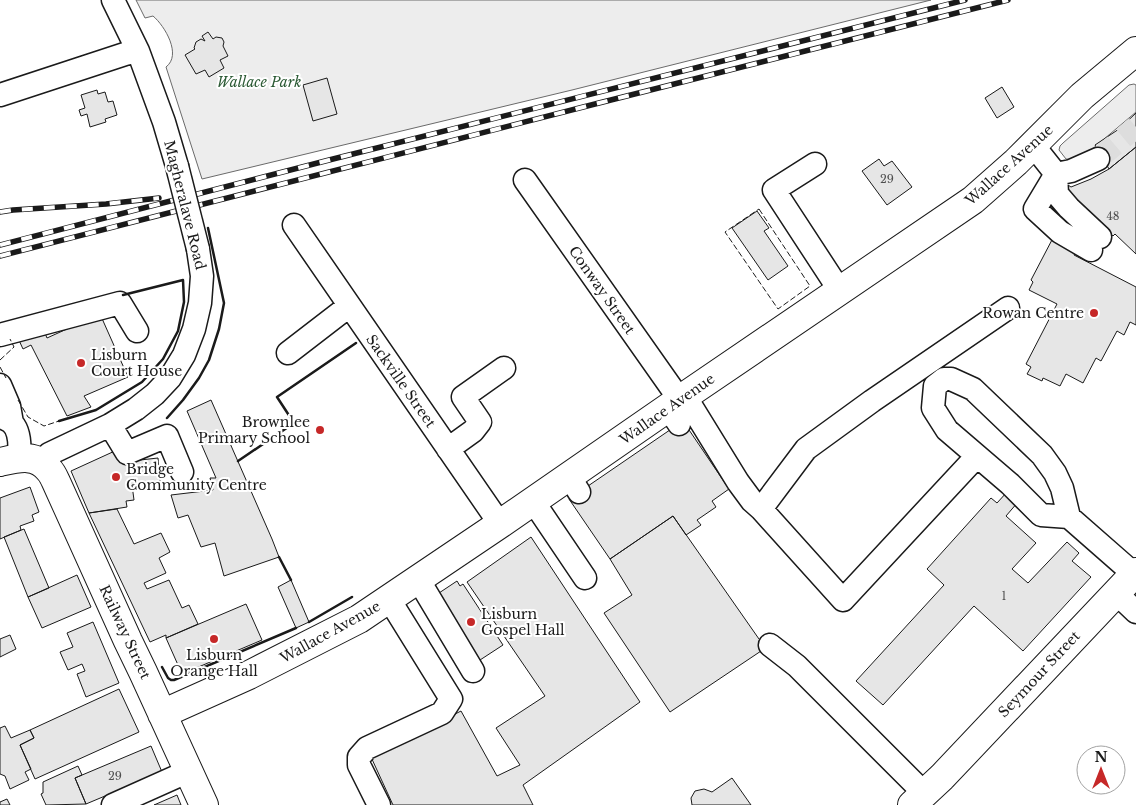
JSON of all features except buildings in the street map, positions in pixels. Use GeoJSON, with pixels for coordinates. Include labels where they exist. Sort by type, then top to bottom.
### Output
{"type":"FeatureCollection","features":[{"type":"Feature","properties":{"kind":"main road","name":"Wallace Avenue"},"geometry":{"type":"LineString","coordinates":[[162,714],[249,675],[359,619],[533,501],[574,484],[840,291],[973,200],[1016,162],[1082,96],[1136,51]]}},
{"type":"Feature","properties":{"kind":"main road","name":"Railway Street"},"geometry":{"type":"LineString","coordinates":[[21,443],[49,469],[57,484],[204,805]]}},
{"type":"Feature","properties":{"kind":"main road","name":"Seymour Street"},"geometry":{"type":"LineString","coordinates":[[926,792],[1130,580]]}},
{"type":"Feature","properties":{"kind":"street","name":"Magheralave Road"},"geometry":{"type":"LineString","coordinates":[[21,443],[110,425],[156,394],[170,378],[184,354],[194,329],[200,303],[202,276],[198,249],[177,166],[164,122],[138,51],[113,0]]}},
{"type":"Feature","properties":{"kind":"street"},"geometry":{"type":"LineString","coordinates":[[0,95],[138,51]]}},
{"type":"Feature","properties":{"kind":"street"},"geometry":{"type":"LineString","coordinates":[[1033,145],[1056,174],[1057,194],[1096,244]]}},
{"type":"Feature","properties":{"kind":"street"},"geometry":{"type":"LineString","coordinates":[[1056,174],[1071,171],[1098,159]]}},
{"type":"Feature","properties":{"kind":"street"},"geometry":{"type":"LineString","coordinates":[[815,164],[774,190],[840,291]]}},
{"type":"Feature","properties":{"kind":"street","name":"Conway Street"},"geometry":{"type":"LineString","coordinates":[[524,180],[678,407],[752,501],[843,600],[977,456]]}},
{"type":"Feature","properties":{"kind":"street","name":"Sackville Street"},"geometry":{"type":"LineString","coordinates":[[298,231],[500,524]]}},
{"type":"Feature","properties":{"kind":"street"},"geometry":{"type":"LineString","coordinates":[[0,335],[120,303],[137,331]]}},
{"type":"Feature","properties":{"kind":"street"},"geometry":{"type":"LineString","coordinates":[[288,353],[349,306]]}},
{"type":"Feature","properties":{"kind":"street"},"geometry":{"type":"LineString","coordinates":[[761,509],[806,449],[872,401],[1008,308]]}},
{"type":"Feature","properties":{"kind":"street"},"geometry":{"type":"LineString","coordinates":[[939,356],[944,379]]}},
{"type":"Feature","properties":{"kind":"street"},"geometry":{"type":"LineString","coordinates":[[448,449],[473,431],[480,422],[463,397],[504,368]]}},
{"type":"Feature","properties":{"kind":"street"},"geometry":{"type":"LineString","coordinates":[[1069,516],[1041,514],[1010,484],[947,430],[933,408],[935,386],[944,379],[951,379],[973,389],[1042,455],[1056,473],[1069,516],[1130,580],[1136,612]]}},
{"type":"Feature","properties":{"kind":"street"},"geometry":{"type":"LineString","coordinates":[[0,385],[21,443]]}},
{"type":"Feature","properties":{"kind":"street"},"geometry":{"type":"LineString","coordinates":[[110,425],[127,453],[167,436],[182,472]]}},
{"type":"Feature","properties":{"kind":"street"},"geometry":{"type":"LineString","coordinates":[[533,501],[585,578]]}},
{"type":"Feature","properties":{"kind":"street"},"geometry":{"type":"LineString","coordinates":[[418,580],[473,670]]}},
{"type":"Feature","properties":{"kind":"street"},"geometry":{"type":"LineString","coordinates":[[379,805],[359,765],[359,757],[367,748],[442,713],[450,699],[389,598]]}},
{"type":"Feature","properties":{"kind":"street"},"geometry":{"type":"LineString","coordinates":[[770,645],[797,666],[926,792]]}},
{"type":"Feature","properties":{"kind":"street"},"geometry":{"type":"LineString","coordinates":[[113,805],[189,771]]}},
{"type":"Feature","properties":{"kind":"green space","name":"Wallace Park"},"geometry":{"type":"Polygon","coordinates":[[[136,0],[931,0],[572,90],[202,179],[166,67],[171,62],[172,48],[170,41],[167,33],[153,16],[145,18],[136,0]]]}},
{"type":"Feature","properties":{"kind":"green space"},"geometry":{"type":"Polygon","coordinates":[[[1129,85],[1136,85],[1136,112],[1078,161],[1066,159],[1059,150],[1060,146],[1129,85]]]}},
{"type":"Feature","properties":{"kind":"tunnel"},"geometry":{"type":"LineString","coordinates":[[1098,159],[1136,127]]}},
{"type":"Feature","properties":{"kind":"railway"},"geometry":{"type":"LineString","coordinates":[[0,245],[965,0]]}},
{"type":"Feature","properties":{"kind":"railway"},"geometry":{"type":"LineString","coordinates":[[0,256],[1008,0]]}},
{"type":"Feature","properties":{"kind":"railway"},"geometry":{"type":"LineString","coordinates":[[0,212],[159,198]]}},
{"type":"Feature","properties":{"kind":"fence"},"geometry":{"type":"LineString","coordinates":[[759,209],[810,286],[778,309],[725,232],[759,209]]}},
{"type":"Feature","properties":{"kind":"fence"},"geometry":{"type":"LineString","coordinates":[[0,360],[14,347],[10,339]]}},
{"type":"Feature","properties":{"kind":"fence"},"geometry":{"type":"LineString","coordinates":[[0,367],[6,378]]}},
{"type":"Feature","properties":{"kind":"fence"},"geometry":{"type":"LineString","coordinates":[[18,400],[28,417],[44,426],[59,421]]}},
{"type":"Feature","properties":{"kind":"wall"},"geometry":{"type":"LineString","coordinates":[[167,418],[199,378],[209,360],[219,329],[224,303],[208,228]]}},
{"type":"Feature","properties":{"kind":"wall"},"geometry":{"type":"LineString","coordinates":[[59,421],[96,410],[142,382],[163,359],[178,331],[184,302],[183,280],[123,295]]}},
{"type":"Feature","properties":{"kind":"wall"},"geometry":{"type":"LineString","coordinates":[[238,461],[294,423],[277,397],[356,343]]}},
{"type":"Feature","properties":{"kind":"wall"},"geometry":{"type":"LineString","coordinates":[[279,557],[291,580]]}},
{"type":"Feature","properties":{"kind":"wall"},"geometry":{"type":"LineString","coordinates":[[309,622],[352,597]]}},
{"type":"Feature","properties":{"kind":"wall"},"geometry":{"type":"LineString","coordinates":[[162,667],[168,678],[174,680],[296,628]]}},
{"type":"Feature","properties":{"kind":"place","name":"Rowan Centre"},"geometry":{"type":"Point","coordinates":[1094,313]}},
{"type":"Feature","properties":{"kind":"place","name":"Lisburn Court House"},"geometry":{"type":"Point","coordinates":[81,363]}},
{"type":"Feature","properties":{"kind":"place","name":"Brownlee Primary School"},"geometry":{"type":"Point","coordinates":[320,430]}},
{"type":"Feature","properties":{"kind":"place","name":"Bridge Community Centre"},"geometry":{"type":"Point","coordinates":[116,477]}},
{"type":"Feature","properties":{"kind":"place","name":"Lisburn Gospel Hall"},"geometry":{"type":"Point","coordinates":[471,622]}},
{"type":"Feature","properties":{"kind":"place","name":"Lisburn Orange Hall"},"geometry":{"type":"Point","coordinates":[214,639]}}]}
